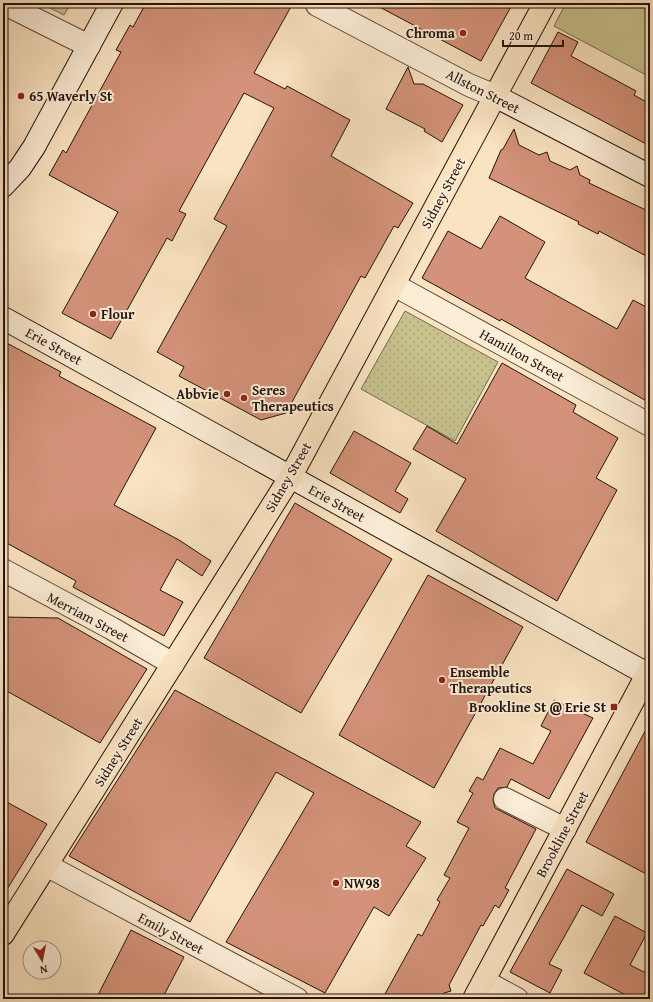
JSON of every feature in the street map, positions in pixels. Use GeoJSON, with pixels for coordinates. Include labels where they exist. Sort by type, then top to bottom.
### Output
{"type":"FeatureCollection","features":[{"type":"Feature","properties":{"kind":"main road","name":"Sidney Street"},"geometry":{"type":"LineString","coordinates":[[3,934],[291,476],[545,3]]}},
{"type":"Feature","properties":{"kind":"main road","name":"Brookline Street"},"geometry":{"type":"LineString","coordinates":[[479,990],[649,673]]}},
{"type":"Feature","properties":{"kind":"street"},"geometry":{"type":"LineString","coordinates":[[3,3],[89,46]]}},
{"type":"Feature","properties":{"kind":"street"},"geometry":{"type":"LineString","coordinates":[[3,186],[20,168],[31,151],[112,3]]}},
{"type":"Feature","properties":{"kind":"street","name":"Allston Street"},"geometry":{"type":"LineString","coordinates":[[317,4],[469,85],[495,96],[650,176]]}},
{"type":"Feature","properties":{"kind":"street","name":"Hamilton Street"},"geometry":{"type":"LineString","coordinates":[[394,284],[650,426]]}},
{"type":"Feature","properties":{"kind":"street","name":"Erie Street"},"geometry":{"type":"LineString","coordinates":[[3,318],[649,673]]}},
{"type":"Feature","properties":{"kind":"street","name":"Merriam Street"},"geometry":{"type":"LineString","coordinates":[[3,570],[111,628],[173,664]]}},
{"type":"Feature","properties":{"kind":"street"},"geometry":{"type":"LineString","coordinates":[[505,799],[565,829]]}},
{"type":"Feature","properties":{"kind":"street","name":"Emily Street"},"geometry":{"type":"LineString","coordinates":[[46,865],[297,999]]}},
{"type":"Feature","properties":{"kind":"street"},"geometry":{"type":"LineString","coordinates":[[479,990],[517,999]]}},
{"type":"Feature","properties":{"kind":"shaded area"},"geometry":{"type":"Polygon","coordinates":[[[40,3],[71,3],[64,15],[40,3]]]}},
{"type":"Feature","properties":{"kind":"shaded area"},"geometry":{"type":"Polygon","coordinates":[[[566,3],[650,3],[650,77],[554,26],[566,3]]]}},
{"type":"Feature","properties":{"kind":"shaded area"},"geometry":{"type":"Polygon","coordinates":[[[405,311],[498,362],[455,441],[361,389],[405,311]]]}},
{"type":"Feature","properties":{"kind":"building"},"geometry":{"type":"Polygon","coordinates":[[[146,3],[293,3],[254,73],[285,89],[287,86],[350,120],[331,156],[413,203],[398,228],[394,226],[365,278],[361,276],[286,413],[261,420],[179,376],[184,367],[157,352],[227,226],[214,219],[274,108],[244,93],[179,211],[186,214],[172,241],[167,238],[111,339],[62,313],[118,212],[49,175],[63,150],[66,153],[121,52],[116,50],[130,25],[133,27],[146,3]]]}},
{"type":"Feature","properties":{"kind":"building","name":"Chroma"},"geometry":{"type":"Polygon","coordinates":[[[372,3],[513,3],[481,61],[372,3]]]}},
{"type":"Feature","properties":{"kind":"building"},"geometry":{"type":"Polygon","coordinates":[[[558,32],[578,42],[571,56],[636,91],[634,95],[650,104],[650,146],[531,83],[558,32]]]}},
{"type":"Feature","properties":{"kind":"building"},"geometry":{"type":"Polygon","coordinates":[[[408,67],[414,84],[423,84],[463,105],[442,142],[424,131],[425,129],[386,109],[408,67]]]}},
{"type":"Feature","properties":{"kind":"building"},"geometry":{"type":"Polygon","coordinates":[[[514,129],[519,145],[539,155],[547,152],[550,161],[570,170],[577,166],[580,175],[590,180],[589,183],[650,212],[650,258],[599,231],[598,234],[578,224],[579,222],[489,178],[501,150],[514,129]]]}},
{"type":"Feature","properties":{"kind":"building"},"geometry":{"type":"Polygon","coordinates":[[[500,216],[545,242],[525,278],[617,329],[633,300],[650,309],[650,403],[501,319],[500,321],[422,278],[448,231],[481,249],[500,216]]]}},
{"type":"Feature","properties":{"kind":"building"},"geometry":{"type":"Polygon","coordinates":[[[3,341],[61,372],[59,376],[156,428],[114,505],[179,540],[211,561],[202,576],[177,559],[160,590],[183,602],[164,636],[73,587],[76,581],[3,541],[3,341]]]}},
{"type":"Feature","properties":{"kind":"building"},"geometry":{"type":"Polygon","coordinates":[[[502,363],[576,405],[573,412],[618,438],[596,478],[617,490],[557,601],[436,531],[466,479],[413,449],[427,426],[457,444],[502,363]]]}},
{"type":"Feature","properties":{"kind":"building"},"geometry":{"type":"Polygon","coordinates":[[[354,431],[411,463],[395,491],[408,499],[400,513],[330,473],[354,431]]]}},
{"type":"Feature","properties":{"kind":"building"},"geometry":{"type":"Polygon","coordinates":[[[295,503],[392,559],[301,713],[204,658],[295,503]]]}},
{"type":"Feature","properties":{"kind":"building"},"geometry":{"type":"Polygon","coordinates":[[[428,575],[523,627],[434,788],[339,735],[428,575]]]}},
{"type":"Feature","properties":{"kind":"building"},"geometry":{"type":"Polygon","coordinates":[[[3,617],[58,618],[147,669],[100,743],[3,689],[3,617]]]}},
{"type":"Feature","properties":{"kind":"building"},"geometry":{"type":"Polygon","coordinates":[[[175,690],[421,822],[406,846],[426,858],[389,916],[374,907],[325,993],[226,942],[314,793],[276,772],[190,922],[69,856],[175,690]]]}},
{"type":"Feature","properties":{"kind":"building"},"geometry":{"type":"Polygon","coordinates":[[[554,700],[593,718],[549,799],[511,779],[507,787],[498,788],[494,794],[493,800],[495,808],[536,829],[505,888],[509,890],[499,908],[495,905],[483,926],[481,925],[449,985],[451,991],[444,993],[441,999],[394,999],[385,994],[418,934],[422,936],[440,902],[437,900],[450,878],[444,875],[469,828],[457,822],[473,793],[469,791],[477,777],[483,780],[500,748],[533,764],[551,731],[541,726],[554,700]]]}},
{"type":"Feature","properties":{"kind":"building"},"geometry":{"type":"Polygon","coordinates":[[[650,722],[650,876],[586,842],[650,722]]]}},
{"type":"Feature","properties":{"kind":"building"},"geometry":{"type":"Polygon","coordinates":[[[3,800],[47,824],[3,896],[3,800]]]}},
{"type":"Feature","properties":{"kind":"building"},"geometry":{"type":"Polygon","coordinates":[[[567,869],[614,894],[602,916],[582,905],[549,964],[562,970],[550,993],[510,972],[567,869]]]}},
{"type":"Feature","properties":{"kind":"building"},"geometry":{"type":"Polygon","coordinates":[[[615,916],[647,933],[630,965],[650,975],[650,999],[633,999],[584,973],[615,916]]]}},
{"type":"Feature","properties":{"kind":"building"},"geometry":{"type":"Polygon","coordinates":[[[131,930],[184,957],[162,999],[96,999],[131,930]]]}},
{"type":"Feature","properties":{"kind":"place","name":"Chroma"},"geometry":{"type":"Point","coordinates":[463,33]}},
{"type":"Feature","properties":{"kind":"place","name":"65 Waverly St"},"geometry":{"type":"Point","coordinates":[21,96]}},
{"type":"Feature","properties":{"kind":"place","name":"Flour"},"geometry":{"type":"Point","coordinates":[93,314]}},
{"type":"Feature","properties":{"kind":"place","name":"Abbvie"},"geometry":{"type":"Point","coordinates":[227,394]}},
{"type":"Feature","properties":{"kind":"place","name":"Seres Therapeutics"},"geometry":{"type":"Point","coordinates":[244,398]}},
{"type":"Feature","properties":{"kind":"place","name":"Ensemble Therapeutics"},"geometry":{"type":"Point","coordinates":[442,680]}},
{"type":"Feature","properties":{"kind":"place","name":"Brookline St @ Erie St"},"geometry":{"type":"Point","coordinates":[614,707]}},
{"type":"Feature","properties":{"kind":"place","name":"NW98"},"geometry":{"type":"Point","coordinates":[336,883]}}]}
